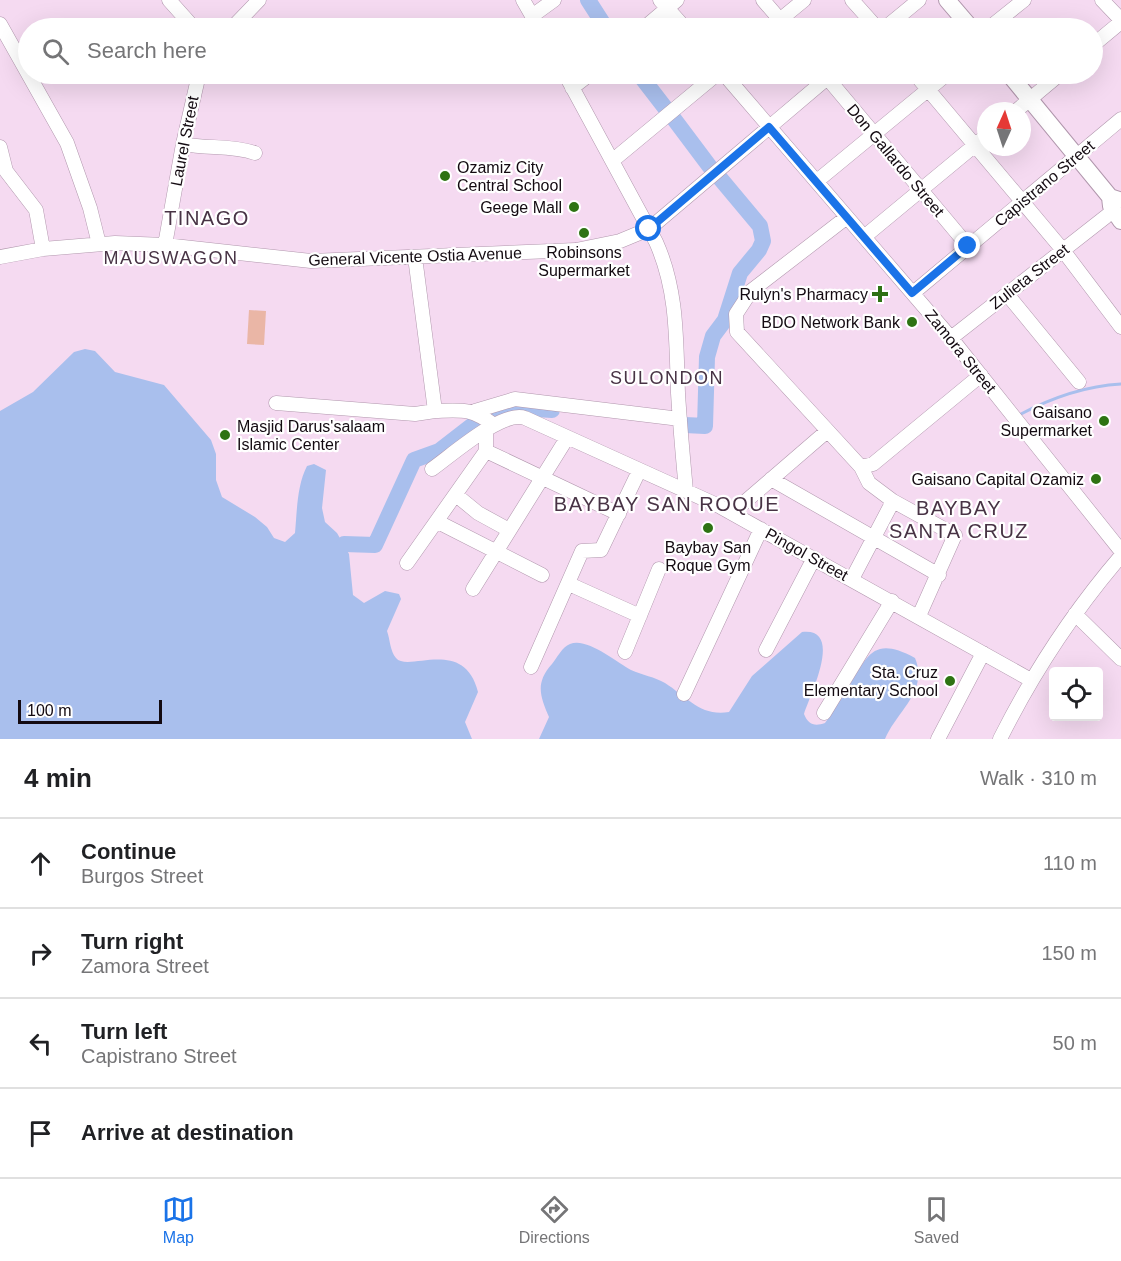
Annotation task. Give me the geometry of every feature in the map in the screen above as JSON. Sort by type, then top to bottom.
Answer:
[{"type":"main road","points":[[947,0],[962,18]]},
{"type":"main road","points":[[1017,84],[1077,155],[1116,207]]},
{"type":"street","points":[[169,0],[185,18]]},
{"type":"street","points":[[242,18],[259,0]]},
{"type":"street","points":[[523,0],[534,18]]},
{"type":"street","points":[[539,18],[554,0]]},
{"type":"street","points":[[763,0],[774,18]]},
{"type":"street","points":[[787,18],[804,0]]},
{"type":"street","points":[[852,0],[868,18]]},
{"type":"street","points":[[897,18],[919,0]]},
{"type":"street","points":[[1002,18],[1024,0]]},
{"type":"street","points":[[1102,0],[1121,21],[1103,37]]},
{"type":"street","points":[[654,18],[668,3],[678,18]]},
{"type":"street","points":[[0,24],[18,56]]},
{"type":"street","points":[[34,84],[67,143],[90,208],[99,244]]},
{"type":"street","name":"Laurel Street","points":[[165,245],[183,144],[197,84]]},
{"type":"street","points":[[570,84],[662,256],[673,297],[677,330],[680,419],[686,491]]},
{"type":"street","points":[[572,88],[577,84]]},
{"type":"street","points":[[612,161],[705,84]]},
{"type":"street","name":"Zamora Street","points":[[732,84],[951,338],[1121,551]]},
{"type":"street","name":"General Vicente Ostia Avenue","points":[[0,257],[43,249],[99,244],[165,245],[311,261],[576,250],[620,241],[649,229],[818,84]]},
{"type":"street","name":"Don Gallardo Street","points":[[835,84],[968,246]]},
{"type":"street","points":[[924,84],[977,136]]},
{"type":"street","points":[[817,181],[934,84]]},
{"type":"street","points":[[1026,102],[1048,84]]},
{"type":"street","name":"Capistrano Street","points":[[912,293],[1121,119]]},
{"type":"street","points":[[864,237],[977,143]]},
{"type":"street","points":[[183,144],[205,148],[230,146],[255,153]]},
{"type":"street","points":[[0,147],[6,171],[36,210],[43,249]]},
{"type":"street","points":[[992,156],[1022,201],[1121,327]]},
{"type":"street","name":"Zulieta Street","points":[[951,338],[1116,207]]},
{"type":"street","points":[[847,217],[752,291],[741,304],[735,320],[737,332],[826,432],[861,467],[869,483],[893,501],[955,536],[918,616]]},
{"type":"street","points":[[415,257],[435,411]]},
{"type":"street","points":[[1007,294],[1079,382]]},
{"type":"street","points":[[861,467],[873,464],[981,375]]},
{"type":"street","points":[[276,403],[415,414],[435,411],[475,411],[514,399],[680,419]]},
{"type":"street","points":[[407,563],[486,451],[490,428],[475,411]]},
{"type":"street","name":"Pingol Street","points":[[432,469],[490,428],[507,418],[520,416],[732,513],[1031,680]]},
{"type":"street","points":[[732,513],[826,432]]},
{"type":"street","points":[[473,589],[567,438]]},
{"type":"street","points":[[486,451],[619,514]]},
{"type":"street","points":[[531,667],[582,551],[601,550],[639,471]]},
{"type":"street","points":[[771,479],[939,574]]},
{"type":"street","points":[[456,495],[478,513],[509,530]]},
{"type":"street","points":[[852,579],[893,501]]},
{"type":"street","points":[[438,522],[542,575]]},
{"type":"street","points":[[684,694],[761,529]]},
{"type":"street","points":[[1000,739],[1031,680],[1075,614],[1121,556]]},
{"type":"street","points":[[766,650],[814,558]]},
{"type":"street","points":[[625,652],[659,569]]},
{"type":"street","points":[[569,584],[640,616]]},
{"type":"street","points":[[824,713],[892,601]]},
{"type":"street","points":[[1075,614],[1121,659]]},
{"type":"street","points":[[938,739],[983,653]]},
{"type":"shaded area","points":[[249,310],[266,311],[264,345],[247,344]]},
{"type":"water","points":[[85,349],[95,351],[115,372],[164,385],[211,440],[216,454],[216,480],[222,497],[255,517],[267,527],[274,538],[285,542],[295,533],[299,490],[307,466],[314,464],[326,470],[322,508],[325,522],[337,533],[349,554],[353,595],[364,603],[385,591],[399,594],[401,599],[387,631],[396,658],[412,662],[449,661],[461,665],[471,675],[478,692],[465,722],[472,739],[0,739],[0,411],[33,392],[74,352]]},
{"type":"water","points":[[802,632],[815,633],[821,640],[823,651],[817,679],[804,714],[807,720],[815,725],[825,723],[861,666],[874,652],[890,649],[915,658],[918,681],[915,691],[885,739],[539,739],[549,717],[541,690],[543,677],[567,645],[577,643],[593,647],[631,670],[665,683],[702,709],[719,713],[729,712],[752,676]]},
{"type":"waterway","points":[[588,0],[600,18]]},
{"type":"waterway","points":[[647,84],[666,109]]},
{"type":"waterway","points":[[674,119],[710,167]]},
{"type":"waterway","points":[[685,425],[705,426],[707,357],[713,336],[725,320],[740,273],[759,250],[763,241],[760,226],[719,177]]},
{"type":"waterway","points":[[1019,415],[1068,394],[1094,387],[1121,384]]},
{"type":"waterway","points":[[490,414],[505,407],[552,410]]},
{"type":"waterway","points":[[344,544],[375,545],[414,460],[439,451],[479,420]]},
{"type":"place","name":"Ozamiz City Central School","points":[[445,176]]},
{"type":"place","name":"Geege Mall","points":[[574,207]]},
{"type":"place","name":"Robinsons Supermarket","points":[[584,233]]},
{"type":"place","name":"Rulyn's Pharmacy","points":[[880,294]]},
{"type":"place","name":"BDO Network Bank","points":[[912,322]]},
{"type":"place","name":"Gaisano Supermarket","points":[[1104,421]]},
{"type":"place","name":"Masjid Darus'salaam Islamic Center","points":[[225,435]]},
{"type":"place","name":"Gaisano Capital Ozamiz","points":[[1096,479]]},
{"type":"place","name":"Baybay San Roque Gym","points":[[708,528]]},
{"type":"place","name":"Sta. Cruz Elementary School","points":[[950,681]]},
{"type":"district","name":"TINAGO","points":[[207,218]]},
{"type":"district","name":"MAUSWAGON","points":[[171,258]]},
{"type":"district","name":"SULONDON","points":[[667,378]]},
{"type":"district","name":"BAYBAY SAN ROQUE","points":[[667,504]]},
{"type":"district","name":"BAYBAY SANTA CRUZ","points":[[959,520]]},
{"type":"route","points":[[649,229],[769,127],[912,293],[968,246]]}]
